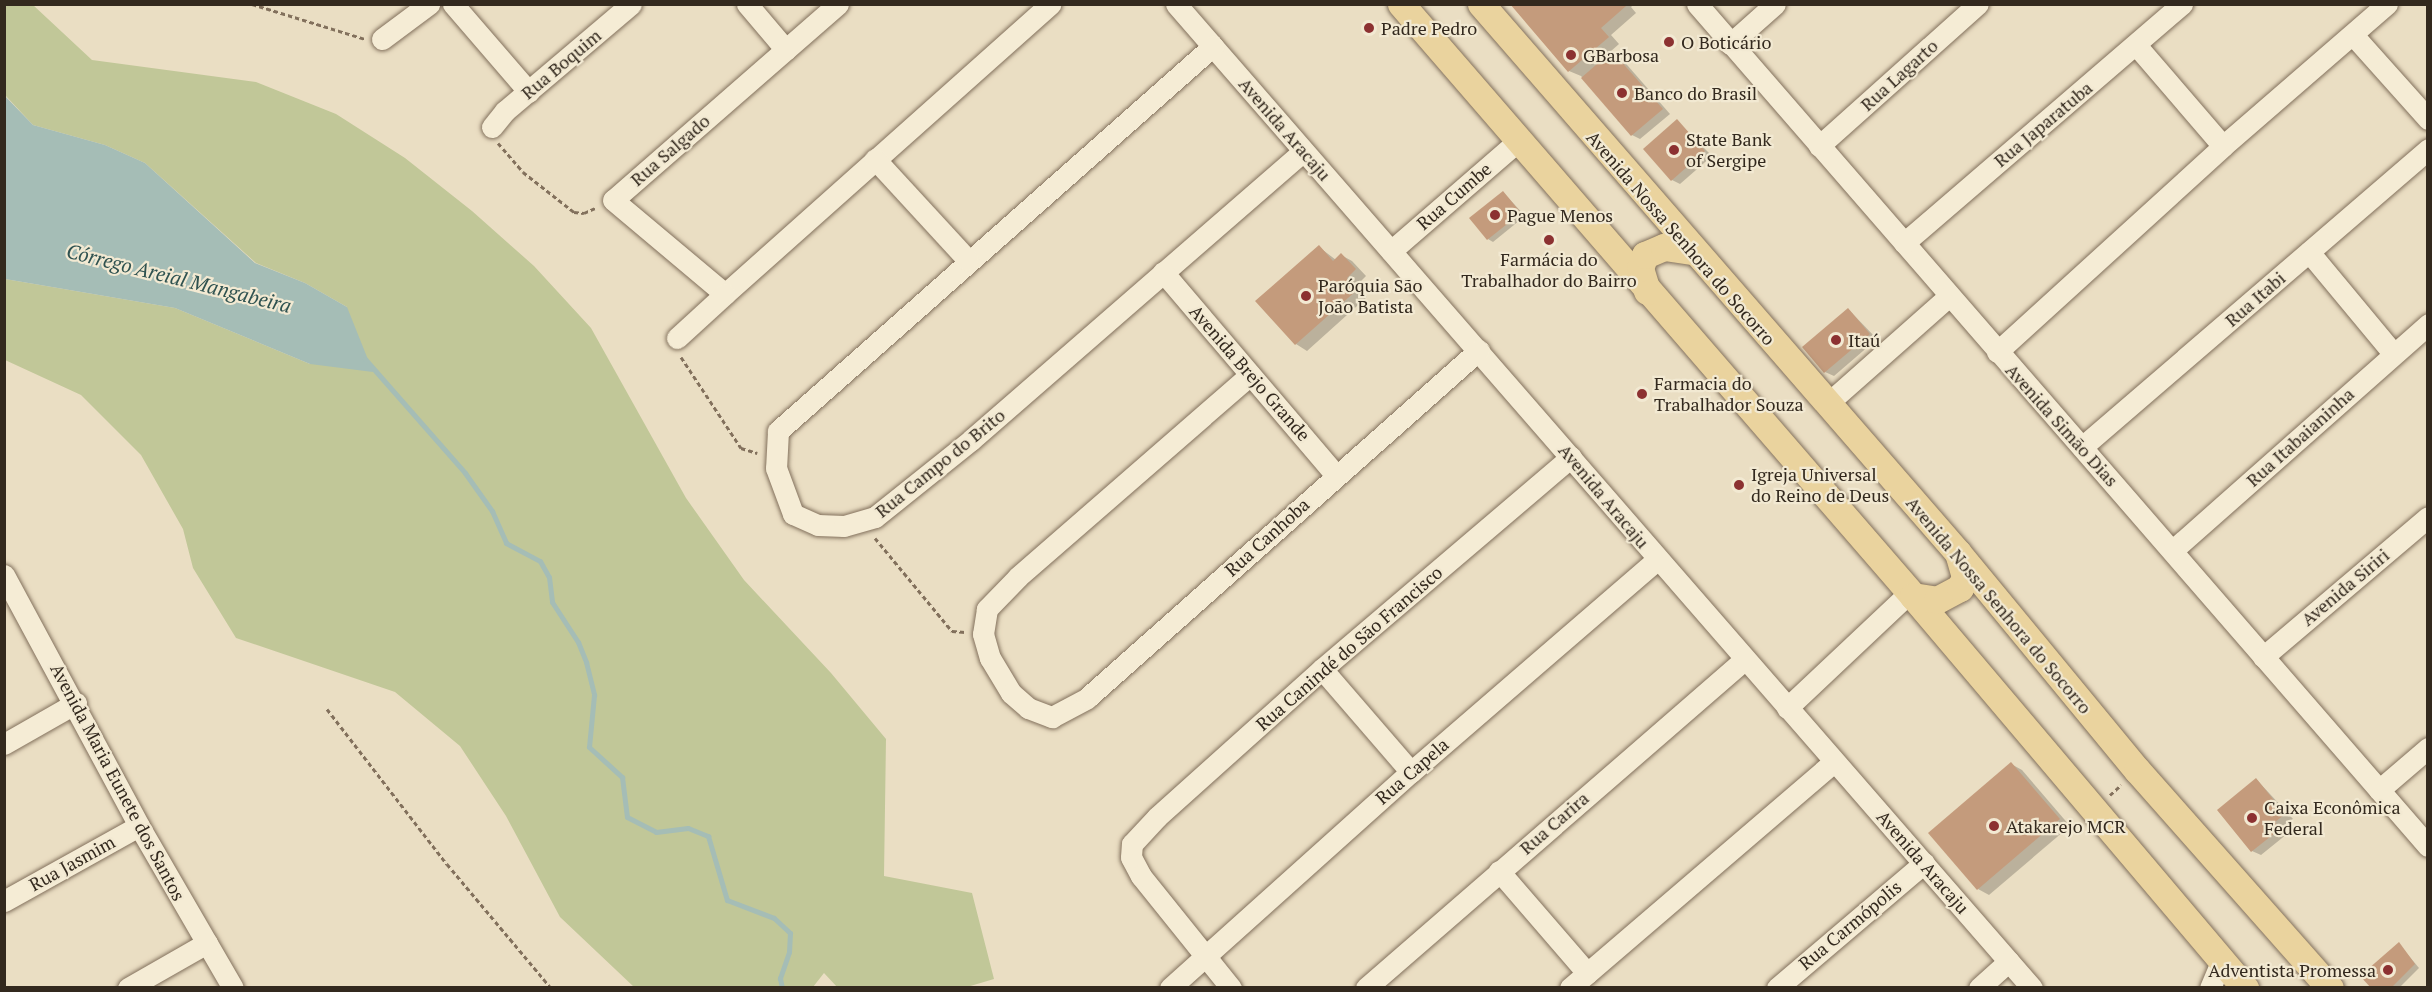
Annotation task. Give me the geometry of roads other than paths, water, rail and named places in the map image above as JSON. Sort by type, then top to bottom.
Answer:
[{"type":"main road","points":[[1401,4],[1648,293],[1912,594],[2092,812],[2245,987]]},
{"type":"main road","name":"Avenida Nossa Senhora do Socorro","points":[[1481,4],[1693,251],[1958,553],[2138,770],[2330,987]]},
{"type":"main road","points":[[1648,293],[1640,268],[1645,255],[1664,247],[1693,251]]},
{"type":"main road","points":[[1912,594],[1937,600],[1960,588],[1965,577],[1958,553]]},
{"type":"street","points":[[382,39],[429,4]]},
{"type":"street","points":[[453,4],[529,92]]},
{"type":"street","name":"Rua Boquim","points":[[492,127],[529,92],[632,4]]},
{"type":"street","points":[[747,4],[786,50]]},
{"type":"street","name":"Rua Salgado","points":[[724,294],[613,200],[838,4]]},
{"type":"street","points":[[677,338],[1050,4]]},
{"type":"street","name":"Avenida Aracaju","points":[[1176,4],[1479,350],[1744,660],[2032,987]]},
{"type":"street","name":"Avenida Simão Dias","points":[[1697,4],[1948,296],[2173,550],[2427,846]]},
{"type":"street","points":[[1730,44],[1775,4]]},
{"type":"street","name":"Rua Lagarto","points":[[1820,146],[1978,4]]},
{"type":"street","name":"Rua Japaratuba","points":[[1904,243],[2182,4]]},
{"type":"street","points":[[1997,352],[2223,146],[2387,4]]},
{"type":"street","points":[[2353,35],[2427,119]]},
{"type":"street","points":[[2136,45],[2223,146]]},
{"type":"street","name":"Rua Campo do Brito","points":[[1213,46],[968,260],[793,415],[778,431],[775,458],[780,486],[797,518],[818,525],[862,522],[971,440],[1303,151]]},
{"type":"street","name":"Rua Cumbe","points":[[1391,251],[1518,141]]},
{"type":"street","name":"Rua Itabi","points":[[2082,447],[2427,149]]},
{"type":"street","points":[[875,159],[968,260]]},
{"type":"street","points":[[2309,252],[2393,353]]},
{"type":"street","name":"Avenida Brejo Grande","points":[[1163,272],[1336,475]]},
{"type":"street","points":[[1827,404],[1948,296]]},
{"type":"street","name":"Rua Itabaianinha","points":[[2173,550],[2427,324]]},
{"type":"street","name":"Rua Canhoba","points":[[1250,375],[1027,569],[987,609],[983,634],[990,658],[1011,693],[1028,708],[1052,717],[1074,708],[1108,681],[1336,475],[1479,350]]},
{"type":"street","name":"Rua Canindé do São Francisco","points":[[1205,955],[1141,876],[1131,857],[1132,844],[1157,817],[1322,669],[1571,457]]},
{"type":"street","name":"Avenida Siriri","points":[[2264,657],[2427,517]]},
{"type":"street","name":"Rua Capela","points":[[1170,987],[1411,772],[1658,559]]},
{"type":"street","name":"Avenida Maria Eunete dos Santos","points":[[6,580],[76,703],[139,826],[233,987]]},
{"type":"street","points":[[1787,708],[1912,594]]},
{"type":"street","name":"Rua Carira","points":[[1366,987],[1744,660]]},
{"type":"street","points":[[1322,669],[1411,772]]},
{"type":"street","points":[[4,744],[76,703]]},
{"type":"street","points":[[2379,790],[2427,748]]},
{"type":"street","points":[[1570,987],[1834,762]]},
{"type":"street","name":"Rua Jasmim","points":[[4,901],[139,826]]},
{"type":"street","name":"Rua Carmópolis","points":[[1777,987],[1924,863]]},
{"type":"street","points":[[1499,871],[1587,973]]},
{"type":"street","points":[[128,987],[207,943]]},
{"type":"street","points":[[1205,955],[1231,987]]},
{"type":"street","points":[[2210,987],[2222,960]]},
{"type":"street","points":[[1978,987],[2009,961]]},
{"type":"water","points":[[4,95],[33,125],[105,145],[145,163],[255,263],[305,283],[347,307],[373,372],[310,364],[175,308],[5,279]]},
{"type":"waterway","name":"Córrego Areial Mangabeira","points":[[365,359],[465,473],[492,511],[506,543],[540,561],[549,577],[552,602],[578,642],[586,662],[594,695],[589,747],[622,777],[627,817],[656,832],[688,828],[708,836],[727,900],[774,918],[790,933],[789,952],[780,978],[782,988]]},
{"type":"place","name":"Padre Pedro","points":[[1369,28]]},
{"type":"place","name":"O Boticário","points":[[1669,42]]},
{"type":"place","name":"GBarbosa","points":[[1571,55]]},
{"type":"place","name":"Banco do Brasil","points":[[1622,93]]},
{"type":"place","name":"State Bank of Sergipe","points":[[1674,150]]},
{"type":"place","name":"Pague Menos","points":[[1495,215]]},
{"type":"place","name":"Farmácia do Trabalhador do Bairro","points":[[1549,240]]},
{"type":"place","name":"Paróquia São João Batista","points":[[1306,296]]},
{"type":"place","name":"Itaú","points":[[1836,340]]},
{"type":"place","name":"Farmacia do Trabalhador Souza","points":[[1642,394]]},
{"type":"place","name":"Igreja Universal do Reino de Deus","points":[[1739,485]]},
{"type":"place","name":"Caixa Econômica Federal","points":[[2252,818]]},
{"type":"place","name":"Atakarejo MCR","points":[[1994,826]]},
{"type":"place","name":"Adventista Promessa","points":[[2388,970]]}]
